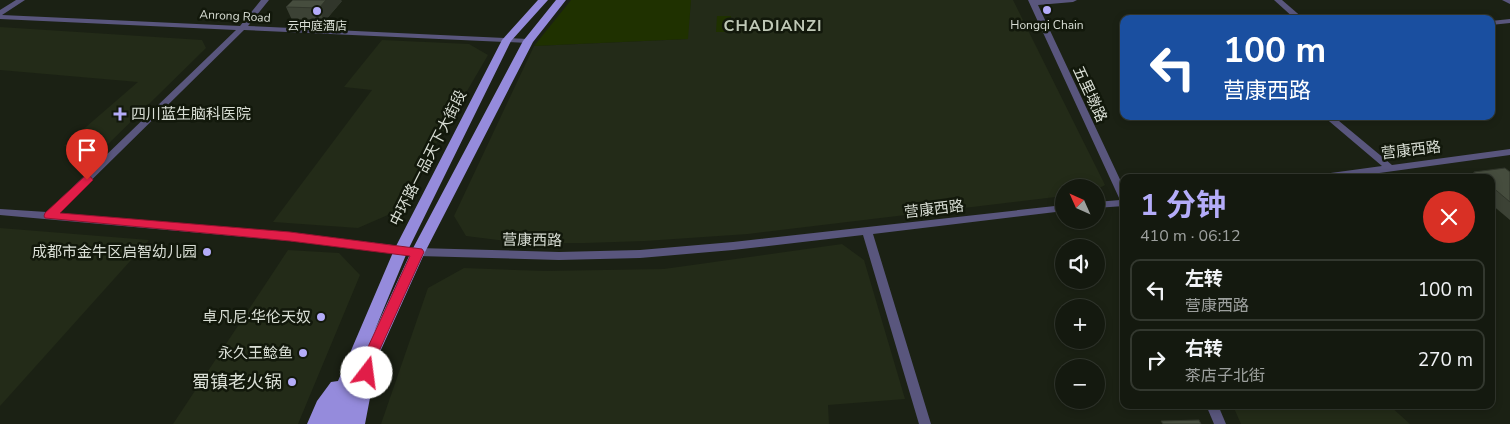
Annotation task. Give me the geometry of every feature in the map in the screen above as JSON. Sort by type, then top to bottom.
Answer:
[{"type":"main road","name":"中环路一品天下大街段","points":[[328,424],[349,369],[401,250],[507,40],[543,0]]},
{"type":"main road","points":[[342,424],[368,360],[418,252],[528,41],[560,0]]},
{"type":"main road","points":[[357,424],[364,400],[368,360]]},
{"type":"main road","name":"中环路一品天下大街段","points":[[315,424],[323,406],[349,369]]},
{"type":"street","points":[[0,15],[21,0]]},
{"type":"street","points":[[49,216],[242,28],[265,0]]},
{"type":"street","points":[[1033,2],[1073,0]]},
{"type":"street","points":[[1278,0],[1295,15]]},
{"type":"street","points":[[1506,0],[1510,2]]},
{"type":"street","name":"五里墩路","points":[[1033,2],[1120,192]]},
{"type":"street","name":"Anrong Road","points":[[0,15],[528,41]]},
{"type":"street","points":[[1495,23],[1510,21]]},
{"type":"street","points":[[1332,120],[1390,168]]},
{"type":"street","name":"营康西路","points":[[1346,174],[1510,152]]},
{"type":"street","points":[[1105,204],[1120,202]]},
{"type":"street","name":"营康西路","points":[[0,212],[290,237],[418,252],[560,256],[640,254],[867,232],[1055,209]]},
{"type":"street","points":[[867,232],[926,424]]},
{"type":"street","points":[[1214,409],[1220,424]]},
{"type":"shaded area","points":[[691,0],[1013,0],[1102,179],[1055,179],[1055,197],[748,234],[585,243],[522,243],[466,236],[454,216],[534,46],[687,39]]},
{"type":"shaded area","name":"四川蓝生脑科医院","points":[[0,27],[202,40],[206,48],[103,149],[64,146],[138,82],[0,70]]},
{"type":"shaded area","points":[[382,40],[469,44],[488,55],[397,211],[358,228],[273,222],[372,90],[344,87]]},
{"type":"shaded area","points":[[0,228],[149,240],[0,406]]},
{"type":"shaded area","points":[[842,244],[864,260],[905,399],[828,405],[829,424],[381,424],[428,288],[464,268],[545,271],[664,269]]},
{"type":"shaded area","points":[[288,250],[339,253],[360,275],[298,424],[173,424]]},
{"type":"shaded area","points":[[1234,409],[1393,409],[1410,424],[1241,424]]},
{"type":"green space","points":[[571,0],[691,0],[688,39],[534,46]]},
{"type":"green space","points":[[717,16],[731,16],[730,32],[716,32]]},
{"type":"building","points":[[293,0],[326,0],[319,8],[286,7]]},
{"type":"building","points":[[1505,168],[1510,172],[1510,202],[1495,189],[1495,174],[1476,174],[1474,172]]},
{"type":"building","points":[[1199,420],[1201,424],[1163,424],[1161,421]]},
{"type":"place","name":"Hongqi Chain","points":[[1047,10]]},
{"type":"place","name":"云中庭酒店","points":[[317,11]]},
{"type":"place","name":"四川蓝生脑科医院","points":[[120,114]]},
{"type":"place","name":"成都市金牛区启智幼儿园","points":[[207,252]]},
{"type":"place","name":"卓凡尼·华伦天奴","points":[[321,317]]},
{"type":"place","name":"永久王鲶鱼","points":[[303,353]]},
{"type":"place","name":"蜀镇老火锅","points":[[292,382]]},
{"type":"district","name":"CHADIANZI","points":[[773,26]]},
{"type":"route","points":[[87,180],[49,216],[290,237],[418,252],[368,360],[367,373]]}]
